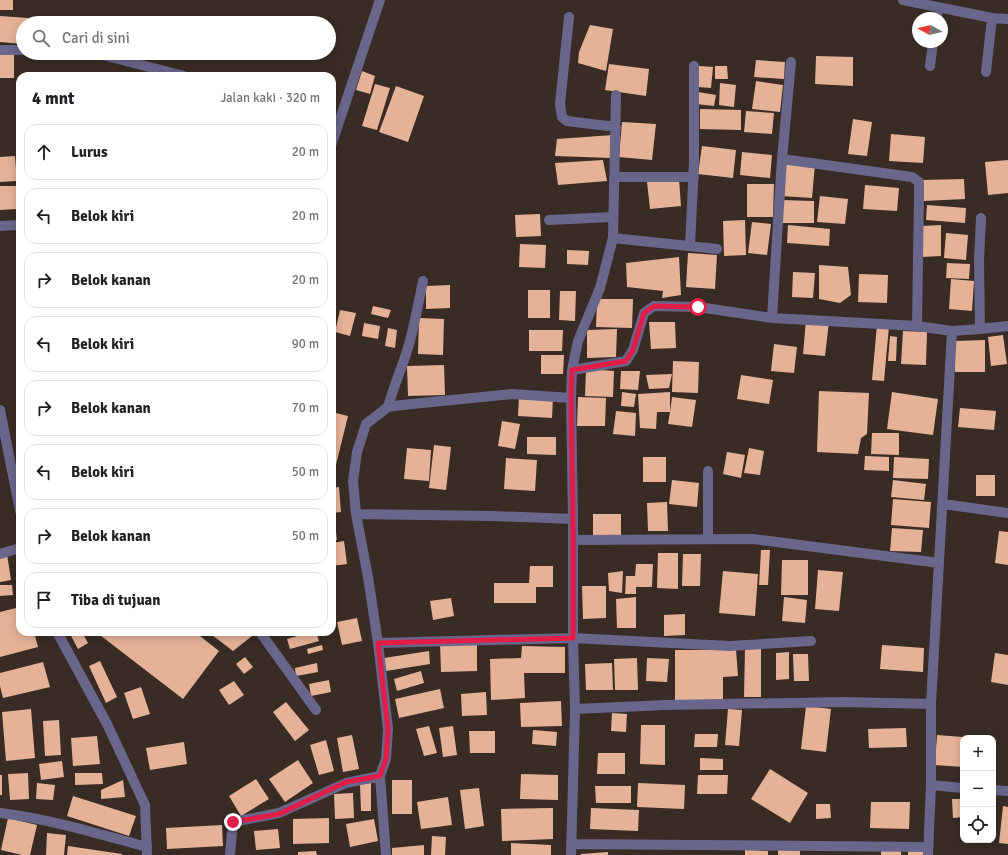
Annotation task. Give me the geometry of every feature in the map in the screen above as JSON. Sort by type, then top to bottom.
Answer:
[{"type":"street","points":[[336,131],[380,0]]},
{"type":"street","points":[[903,0],[935,12]]},
{"type":"street","points":[[948,14],[1008,19]]},
{"type":"street","points":[[569,17],[560,104],[562,117],[567,121],[616,127]]},
{"type":"street","points":[[986,72],[992,18]]},
{"type":"street","points":[[930,66],[932,48]]},
{"type":"street","points":[[0,50],[16,50]]},
{"type":"street","points":[[122,60],[169,72]]},
{"type":"street","points":[[772,318],[782,159],[791,62]]},
{"type":"street","points":[[690,246],[694,177],[694,66]]},
{"type":"street","points":[[571,855],[575,709],[573,638],[572,370],[578,342],[600,288],[613,238],[616,95]]},
{"type":"street","points":[[782,159],[912,177],[919,182],[917,326]]},
{"type":"street","points":[[614,177],[694,177]]},
{"type":"street","points":[[550,220],[613,217]]},
{"type":"street","points":[[980,329],[979,262],[981,218]]},
{"type":"street","points":[[0,226],[16,225]]},
{"type":"street","points":[[613,238],[717,249]]},
{"type":"street","points":[[388,407],[407,352],[416,319],[423,281]]},
{"type":"street","points":[[572,370],[626,361],[633,350],[644,313],[654,306],[698,307],[772,318],[917,326],[952,330],[1008,326]]},
{"type":"street","points":[[572,844],[928,851],[931,785],[931,704],[952,330]]},
{"type":"street","points":[[386,855],[380,776],[386,759],[388,729],[378,643],[368,577],[356,514],[353,482],[357,452],[366,424],[388,407],[402,405],[512,394],[571,398]]},
{"type":"street","points":[[0,410],[16,492]]},
{"type":"street","points":[[708,471],[708,540]]},
{"type":"street","points":[[943,504],[1008,513]]},
{"type":"street","points":[[356,514],[573,519]]},
{"type":"street","points":[[573,540],[753,539],[939,563]]},
{"type":"street","points":[[0,554],[16,549]]},
{"type":"street","points":[[0,814],[23,816],[76,828],[147,851],[145,805],[107,724],[59,636]]},
{"type":"street","points":[[263,636],[316,710]]},
{"type":"street","points":[[378,643],[573,638],[730,646],[811,641]]},
{"type":"street","points":[[575,709],[665,705],[845,702],[931,704]]},
{"type":"street","points":[[230,855],[233,822],[279,814],[346,782],[380,776]]},
{"type":"street","points":[[931,785],[960,788]]},
{"type":"street","points":[[996,790],[1008,791]]},
{"type":"building","points":[[0,0],[13,0],[13,10],[0,10]]},
{"type":"building","points":[[0,16],[16,17],[16,43],[0,42]]},
{"type":"building","points":[[590,25],[613,29],[606,71],[578,63],[579,52]]},
{"type":"building","points":[[0,53],[14,53],[14,78],[0,78]]},
{"type":"building","points":[[816,56],[853,57],[853,86],[815,84]]},
{"type":"building","points":[[756,60],[785,62],[784,79],[754,77]]},
{"type":"building","points":[[609,64],[649,69],[646,96],[605,90]]},
{"type":"building","points":[[699,66],[713,67],[711,88],[698,87]]},
{"type":"building","points":[[715,66],[727,66],[728,79],[715,79]]},
{"type":"building","points":[[362,71],[375,76],[370,94],[356,90]]},
{"type":"building","points":[[756,81],[783,85],[780,112],[752,109]]},
{"type":"building","points":[[720,83],[736,85],[734,107],[719,105]]},
{"type":"building","points":[[375,84],[390,88],[377,130],[362,126]]},
{"type":"building","points":[[396,86],[424,96],[408,142],[379,132]]},
{"type":"building","points":[[698,92],[716,95],[714,106],[696,104]]},
{"type":"building","points":[[700,109],[741,110],[741,130],[700,129]]},
{"type":"building","points":[[746,111],[774,113],[772,134],[744,132]]},
{"type":"building","points":[[853,119],[872,122],[867,156],[848,154]]},
{"type":"building","points":[[622,122],[656,124],[652,160],[619,157]]},
{"type":"building","points":[[891,134],[925,137],[923,163],[889,161]]},
{"type":"building","points":[[613,135],[611,158],[555,156],[557,139]]},
{"type":"building","points":[[702,146],[736,150],[733,178],[698,174]]},
{"type":"building","points":[[742,152],[772,155],[770,178],[740,175]]},
{"type":"building","points":[[15,156],[16,181],[0,182],[0,157]]},
{"type":"building","points":[[603,160],[607,181],[558,185],[555,163]]},
{"type":"building","points":[[1008,160],[1008,193],[988,195],[985,162]]},
{"type":"building","points":[[784,161],[815,164],[812,198],[781,196]]},
{"type":"building","points":[[679,179],[681,206],[650,209],[647,182]]},
{"type":"building","points":[[964,179],[965,199],[923,201],[922,180]]},
{"type":"building","points":[[747,184],[774,184],[773,217],[747,217]]},
{"type":"building","points":[[865,185],[899,188],[897,211],[863,209]]},
{"type":"building","points":[[0,186],[16,186],[16,209],[0,210]]},
{"type":"building","points":[[820,196],[848,199],[845,224],[817,222]]},
{"type":"building","points":[[781,200],[814,201],[814,223],[780,223]]},
{"type":"building","points":[[927,205],[966,208],[965,223],[926,220]]},
{"type":"building","points":[[540,214],[541,236],[516,237],[515,215]]},
{"type":"building","points":[[745,220],[746,255],[724,256],[723,221]]},
{"type":"building","points":[[752,222],[771,224],[767,255],[748,253]]},
{"type":"building","points":[[788,225],[830,229],[829,246],[787,243]]},
{"type":"building","points":[[941,225],[941,256],[922,257],[922,226]]},
{"type":"building","points":[[946,233],[968,235],[966,260],[944,258]]},
{"type":"building","points":[[520,244],[546,245],[545,268],[519,267]]},
{"type":"building","points":[[567,250],[589,251],[588,265],[567,264]]},
{"type":"building","points":[[688,253],[717,255],[715,289],[686,287]]},
{"type":"building","points":[[679,257],[681,295],[662,298],[663,291],[627,287],[626,263]]},
{"type":"building","points":[[947,263],[970,264],[969,279],[946,278]]},
{"type":"building","points":[[819,265],[848,267],[851,295],[840,303],[819,299]]},
{"type":"building","points":[[793,272],[815,273],[813,298],[792,297]]},
{"type":"building","points":[[859,274],[888,275],[887,303],[858,302]]},
{"type":"building","points":[[951,279],[974,281],[972,311],[949,309]]},
{"type":"building","points":[[450,285],[450,308],[426,309],[426,286]]},
{"type":"building","points":[[528,290],[550,290],[550,318],[528,318]]},
{"type":"building","points":[[560,291],[576,291],[575,321],[559,320]]},
{"type":"building","points":[[597,299],[633,299],[632,328],[596,327]]},
{"type":"building","points":[[373,306],[391,310],[388,318],[371,314]]},
{"type":"building","points":[[340,310],[356,313],[350,336],[336,332]]},
{"type":"building","points":[[419,318],[444,319],[443,355],[418,354]]},
{"type":"building","points":[[806,320],[829,322],[825,356],[803,354]]},
{"type":"building","points":[[649,322],[675,322],[676,348],[651,349]]},
{"type":"building","points":[[364,323],[380,326],[378,339],[362,336]]},
{"type":"building","points":[[877,325],[889,326],[884,381],[872,380]]},
{"type":"building","points":[[388,328],[397,330],[395,348],[385,346]]},
{"type":"building","points":[[617,329],[616,357],[587,358],[587,330]]},
{"type":"building","points":[[529,330],[563,330],[562,351],[529,351]]},
{"type":"building","points":[[903,331],[927,332],[926,365],[901,364]]},
{"type":"building","points":[[1003,335],[1007,364],[991,366],[988,337]]},
{"type":"building","points":[[890,336],[897,337],[896,361],[888,361]]},
{"type":"building","points":[[985,340],[985,372],[955,372],[954,341]]},
{"type":"building","points":[[774,344],[797,347],[794,373],[771,371]]},
{"type":"building","points":[[541,355],[564,355],[563,374],[541,374]]},
{"type":"building","points":[[673,361],[699,362],[698,393],[672,392]]},
{"type":"building","points":[[444,365],[445,395],[408,396],[407,366]]},
{"type":"building","points":[[586,369],[614,371],[613,397],[585,396]]},
{"type":"building","points":[[621,371],[640,371],[638,390],[620,389]]},
{"type":"building","points":[[672,374],[669,388],[649,389],[646,375]]},
{"type":"building","points":[[741,375],[773,380],[769,404],[737,399]]},
{"type":"building","points":[[819,391],[869,393],[867,434],[861,438],[858,454],[817,452]]},
{"type":"building","points":[[622,392],[636,394],[634,407],[621,406]]},
{"type":"building","points":[[670,392],[670,412],[657,412],[656,429],[640,428],[638,394]]},
{"type":"building","points":[[892,392],[938,399],[933,435],[887,429]]},
{"type":"building","points":[[519,397],[553,398],[552,418],[518,416]]},
{"type":"building","points":[[578,397],[606,398],[605,426],[577,426]]},
{"type":"building","points":[[672,397],[696,400],[692,427],[668,424]]},
{"type":"building","points":[[960,408],[996,411],[994,430],[958,427]]},
{"type":"building","points":[[616,411],[636,413],[635,436],[613,434]]},
{"type":"building","points":[[336,413],[348,416],[336,465]]},
{"type":"building","points":[[502,421],[520,424],[515,449],[498,446]]},
{"type":"building","points":[[872,433],[899,433],[899,455],[871,454]]},
{"type":"building","points":[[527,437],[556,437],[556,455],[527,454]]},
{"type":"building","points":[[434,445],[451,447],[446,490],[429,488]]},
{"type":"building","points":[[407,448],[431,450],[429,481],[404,479]]},
{"type":"building","points":[[749,448],[764,451],[760,475],[744,473]]},
{"type":"building","points":[[727,452],[745,455],[741,478],[723,474]]},
{"type":"building","points":[[865,456],[889,457],[889,471],[864,470]]},
{"type":"building","points":[[643,457],[666,457],[666,482],[643,482]]},
{"type":"building","points":[[894,457],[929,459],[928,479],[893,478]]},
{"type":"building","points":[[506,458],[537,460],[535,491],[504,489]]},
{"type":"building","points":[[976,475],[995,475],[995,496],[976,496]]},
{"type":"building","points":[[672,480],[699,483],[697,507],[669,504]]},
{"type":"building","points":[[893,480],[926,484],[924,500],[891,497]]},
{"type":"building","points":[[336,487],[339,487],[341,512],[336,513]]},
{"type":"building","points":[[893,499],[931,502],[929,528],[891,525]]},
{"type":"building","points":[[667,502],[668,531],[648,531],[647,503]]},
{"type":"building","points":[[593,514],[621,514],[621,536],[593,536]]},
{"type":"building","points":[[892,528],[923,530],[921,552],[890,551]]},
{"type":"building","points":[[999,531],[1008,532],[1008,565],[995,563]]},
{"type":"building","points":[[344,541],[347,564],[336,565],[336,542]]},
{"type":"building","points":[[761,550],[770,550],[768,585],[759,585]]},
{"type":"building","points":[[658,553],[678,553],[678,589],[657,588]]},
{"type":"building","points":[[7,554],[11,580],[0,582],[0,556]]},
{"type":"building","points":[[683,554],[701,554],[700,586],[682,586]]},
{"type":"building","points":[[782,560],[808,560],[808,595],[781,595]]},
{"type":"building","points":[[636,564],[653,564],[652,587],[636,587],[636,594],[625,594],[626,576],[635,576]]},
{"type":"building","points":[[530,566],[553,566],[553,587],[536,587],[536,603],[494,603],[494,583],[529,583]]},
{"type":"building","points":[[818,570],[843,572],[839,611],[815,609]]},
{"type":"building","points":[[623,571],[622,593],[609,591],[608,573]]},
{"type":"building","points":[[723,571],[758,574],[755,616],[719,613]]},
{"type":"building","points":[[0,585],[12,585],[13,595],[0,596]]},
{"type":"building","points":[[582,586],[606,586],[606,618],[583,619]]},
{"type":"building","points":[[636,597],[636,628],[617,628],[616,599]]},
{"type":"building","points":[[784,597],[807,600],[805,623],[782,621]]},
{"type":"building","points":[[451,598],[454,616],[433,620],[430,601]]},
{"type":"building","points":[[16,608],[16,636],[35,636],[38,647],[0,657],[0,612]]},
{"type":"building","points":[[685,614],[685,635],[664,636],[664,615]]},
{"type":"building","points":[[357,618],[362,641],[342,645],[337,622]]},
{"type":"building","points":[[71,636],[84,636],[88,643],[78,649]]},
{"type":"building","points":[[101,636],[200,636],[219,651],[183,699]]},
{"type":"building","points":[[213,636],[252,636],[233,651]]},
{"type":"building","points":[[297,636],[317,636],[319,641],[290,649],[287,639]]},
{"type":"building","points":[[440,642],[477,642],[477,671],[441,672]]},
{"type":"building","points":[[322,645],[323,650],[308,654],[307,649]]},
{"type":"building","points":[[882,645],[924,648],[923,672],[880,669]]},
{"type":"building","points":[[522,646],[565,647],[565,673],[524,673],[525,698],[491,700],[490,659],[521,658]]},
{"type":"building","points":[[745,649],[761,649],[761,697],[744,697]]},
{"type":"building","points":[[675,650],[736,650],[738,676],[723,677],[723,700],[675,701]]},
{"type":"building","points":[[429,651],[430,664],[386,671],[384,658]]},
{"type":"building","points":[[789,652],[789,679],[776,680],[776,653]]},
{"type":"building","points":[[995,653],[1008,655],[1008,685],[991,682]]},
{"type":"building","points":[[793,654],[808,654],[809,681],[794,681]]},
{"type":"building","points":[[245,657],[253,667],[244,674],[236,664]]},
{"type":"building","points":[[637,658],[638,690],[615,690],[614,659]]},
{"type":"building","points":[[647,658],[669,659],[667,682],[646,681]]},
{"type":"building","points":[[100,661],[117,697],[106,703],[89,666]]},
{"type":"building","points":[[43,662],[50,687],[3,698],[0,686],[0,673]]},
{"type":"building","points":[[317,663],[318,672],[296,676],[295,668]]},
{"type":"building","points":[[612,663],[613,690],[586,690],[585,664]]},
{"type":"building","points":[[421,671],[424,683],[397,691],[394,679]]},
{"type":"building","points":[[329,680],[331,692],[311,696],[309,684]]},
{"type":"building","points":[[234,681],[244,695],[229,705],[219,690]]},
{"type":"building","points":[[141,687],[150,714],[133,719],[124,693]]},
{"type":"building","points":[[440,689],[444,708],[399,718],[395,699]]},
{"type":"building","points":[[486,692],[487,715],[462,716],[461,694]]},
{"type":"building","points":[[561,701],[562,726],[521,727],[520,703]]},
{"type":"building","points":[[286,702],[309,730],[295,741],[273,712]]},
{"type":"building","points":[[806,706],[831,709],[826,752],[801,749]]},
{"type":"building","points":[[31,709],[35,758],[6,761],[2,712]]},
{"type":"building","points":[[728,709],[742,710],[739,746],[725,745]]},
{"type":"building","points":[[612,713],[627,714],[626,732],[611,731]]},
{"type":"building","points":[[59,720],[61,755],[45,756],[43,721]]},
{"type":"building","points":[[641,725],[665,725],[665,765],[640,764]]},
{"type":"building","points":[[429,726],[437,753],[424,756],[416,729]]},
{"type":"building","points":[[453,726],[457,755],[443,757],[439,728]]},
{"type":"building","points":[[906,728],[907,747],[869,748],[868,729]]},
{"type":"building","points":[[533,730],[557,732],[556,746],[532,744]]},
{"type":"building","points":[[469,731],[495,731],[495,753],[470,753]]},
{"type":"building","points":[[695,734],[718,734],[717,747],[694,747]]},
{"type":"building","points":[[352,735],[359,769],[343,772],[337,738]]},
{"type":"building","points":[[937,735],[960,737],[960,767],[935,765]]},
{"type":"building","points":[[97,736],[100,764],[73,766],[71,738]]},
{"type":"building","points":[[326,740],[334,771],[319,775],[310,745]]},
{"type":"building","points":[[184,742],[187,764],[150,770],[146,748]]},
{"type":"building","points":[[598,753],[625,753],[625,774],[597,774]]},
{"type":"building","points":[[700,758],[723,759],[723,770],[700,770]]},
{"type":"building","points":[[298,760],[313,783],[285,802],[269,779]]},
{"type":"building","points":[[62,761],[64,777],[41,780],[39,764]]},
{"type":"building","points":[[770,769],[808,793],[790,823],[751,799]]},
{"type":"building","points":[[28,773],[29,799],[10,800],[8,774]]},
{"type":"building","points":[[75,773],[102,773],[103,784],[75,785]]},
{"type":"building","points":[[521,774],[558,775],[558,800],[520,799]]},
{"type":"building","points":[[0,775],[2,775],[2,795],[0,795]]},
{"type":"building","points":[[698,775],[728,775],[727,794],[697,794]]},
{"type":"building","points":[[256,779],[269,799],[241,816],[229,796]]},
{"type":"building","points":[[123,780],[125,797],[101,799],[101,790]]},
{"type":"building","points":[[392,780],[412,780],[412,814],[392,814]]},
{"type":"building","points":[[37,783],[55,785],[53,800],[36,799]]},
{"type":"building","points":[[371,783],[371,811],[361,811],[360,784]]},
{"type":"building","points":[[638,783],[685,785],[684,809],[637,807]]},
{"type":"building","points":[[595,786],[631,786],[631,803],[596,803]]},
{"type":"building","points":[[479,788],[484,826],[465,829],[460,790]]},
{"type":"building","points":[[353,793],[354,818],[335,819],[334,794]]},
{"type":"building","points":[[73,796],[136,816],[129,836],[67,816]]},
{"type":"building","points":[[448,797],[452,825],[421,829],[417,802]]},
{"type":"building","points":[[952,799],[960,799],[960,817],[953,818]]},
{"type":"building","points":[[871,802],[910,802],[909,829],[870,828]]},
{"type":"building","points":[[816,804],[830,804],[831,818],[816,819]]},
{"type":"building","points":[[1003,806],[1008,807],[1008,844],[999,843]]},
{"type":"building","points":[[553,808],[553,839],[502,841],[501,809]]},
{"type":"building","points":[[591,808],[639,810],[638,831],[590,829]]},
{"type":"building","points":[[8,818],[37,825],[30,855],[22,855],[1,850]]},
{"type":"building","points":[[329,818],[329,843],[293,844],[293,819]]},
{"type":"building","points":[[374,819],[378,841],[350,847],[346,824]]},
{"type":"building","points":[[222,825],[223,846],[167,849],[166,828]]},
{"type":"building","points":[[278,829],[280,848],[256,850],[254,831]]},
{"type":"building","points":[[47,833],[66,835],[64,855],[46,855]]},
{"type":"building","points":[[432,836],[446,837],[445,855],[431,855]]},
{"type":"building","points":[[511,843],[551,845],[551,855],[511,855]]},
{"type":"building","points":[[424,845],[424,855],[392,855],[392,848]]},
{"type":"building","points":[[68,846],[122,854],[122,855],[67,855]]},
{"type":"building","points":[[881,849],[901,850],[901,855],[881,855]]},
{"type":"building","points":[[745,850],[768,851],[768,855],[745,855]]},
{"type":"building","points":[[778,850],[800,851],[800,855],[778,855]]},
{"type":"building","points":[[908,850],[923,850],[923,855],[908,855]]},
{"type":"building","points":[[316,851],[317,855],[298,855],[298,852]]},
{"type":"building","points":[[608,852],[608,855],[581,855],[581,854]]},
{"type":"route","points":[[233,822],[279,814],[346,782],[380,776],[386,759],[388,729],[378,643],[573,638],[572,370],[626,361],[633,350],[644,313],[654,306],[698,307]]}]
